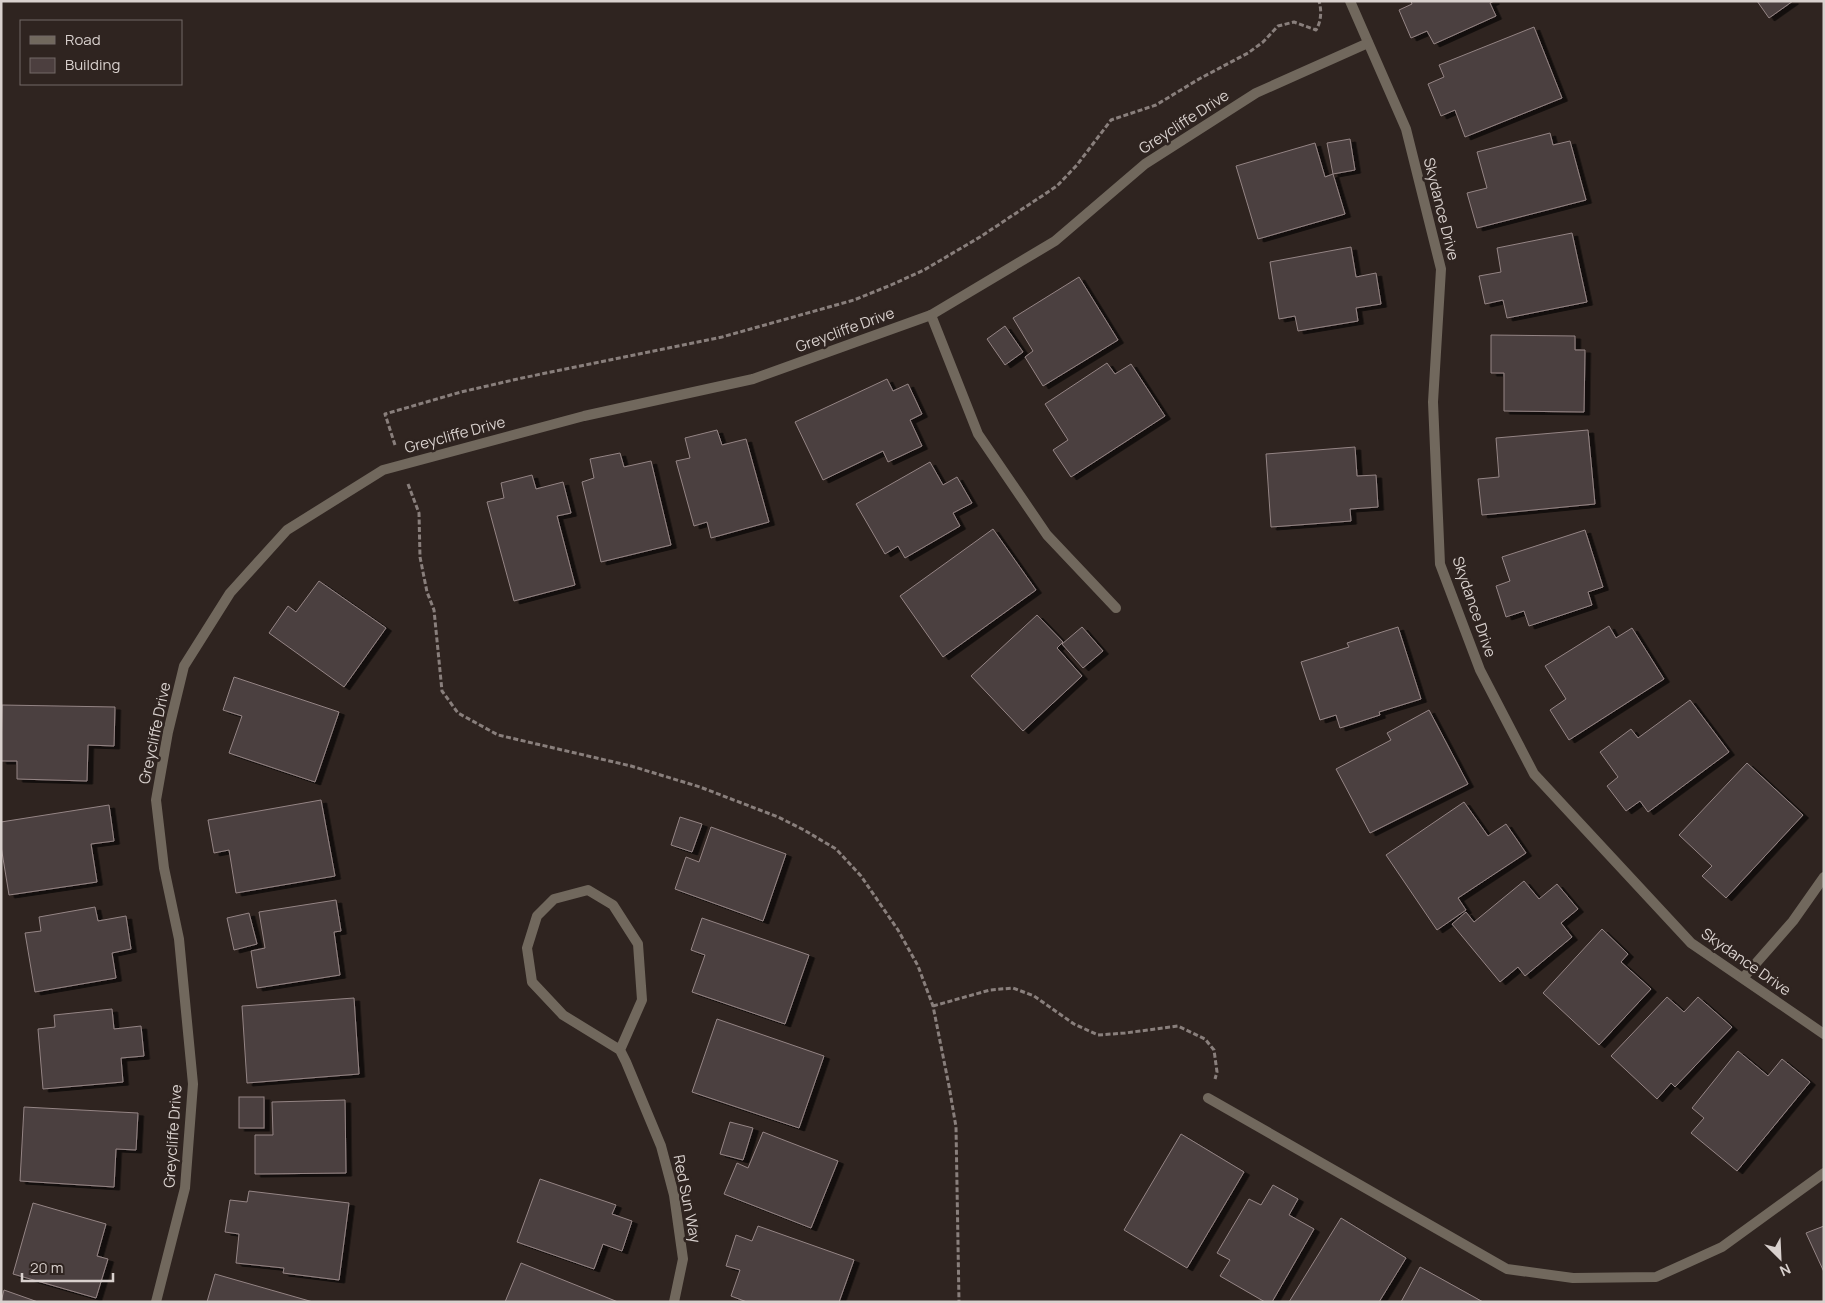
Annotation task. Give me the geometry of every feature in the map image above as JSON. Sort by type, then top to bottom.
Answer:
[{"type":"street","name":"Skydance Drive","points":[[1350,1],[1406,129],[1441,269],[1433,402],[1440,564],[1480,670],[1534,774],[1691,943],[1824,1034]]},
{"type":"street","name":"Greycliffe Drive","points":[[156,1302],[185,1188],[193,1084],[179,939],[164,868],[156,800],[168,732],[184,666],[230,593],[287,530],[383,470],[584,416],[753,379],[931,315],[1055,241],[1146,164],[1256,93],[1368,43]]},
{"type":"street","points":[[931,315],[978,434],[1047,534],[1116,608]]},
{"type":"street","points":[[1743,978],[1793,921],[1824,877]]},
{"type":"street","points":[[588,890],[613,905],[638,944],[642,1000],[620,1050],[563,1015],[532,982],[527,948],[537,916],[554,900],[588,890]]},
{"type":"street","name":"Red Sun Way","points":[[620,1050],[661,1146],[674,1195],[683,1259],[674,1302]]},
{"type":"street","points":[[1208,1098],[1506,1269],[1573,1278],[1656,1276],[1722,1247],[1824,1173]]},
{"type":"path","points":[[959,1302],[956,1127],[933,1006],[918,966],[898,930],[861,876],[836,849],[778,817],[700,787],[631,766],[498,735],[458,712],[442,691],[434,610],[427,592],[420,558],[419,513],[385,414],[486,386],[705,340],[767,325],[854,300],[924,270],[980,237],[1057,186],[1077,166],[1111,120],[1156,105],[1248,53],[1263,42],[1278,26],[1294,22],[1316,30],[1319,25],[1321,8],[1319,1]]},
{"type":"path","points":[[933,1006],[990,990],[1013,988],[1034,996],[1074,1024],[1098,1035],[1125,1034],[1178,1026],[1205,1039],[1214,1050],[1217,1072],[1208,1098]]},
{"type":"building","points":[[1411,1],[1494,1],[1490,3],[1496,16],[1434,44],[1427,31],[1411,38],[1399,10],[1412,4]]},
{"type":"building","points":[[1757,1],[1793,1],[1769,18]]},
{"type":"building","points":[[1534,27],[1562,98],[1465,137],[1455,110],[1441,116],[1428,84],[1444,77],[1439,65]]},
{"type":"building","points":[[1550,133],[1553,145],[1570,141],[1586,200],[1477,228],[1467,193],[1487,188],[1477,152]]},
{"type":"building","points":[[1350,139],[1355,170],[1333,174],[1327,143]]},
{"type":"building","points":[[1315,143],[1325,177],[1333,174],[1345,214],[1258,239],[1236,166]]},
{"type":"building","points":[[1572,233],[1587,302],[1507,318],[1503,300],[1485,304],[1479,276],[1501,272],[1497,248]]},
{"type":"building","points":[[1351,247],[1356,277],[1376,273],[1381,304],[1356,308],[1358,321],[1298,331],[1295,316],[1279,319],[1270,262]]},
{"type":"building","points":[[1079,277],[1118,340],[1043,386],[1025,357],[1033,351],[1013,318]]},
{"type":"building","points":[[1005,326],[1023,352],[1005,365],[987,339]]},
{"type":"building","points":[[1491,335],[1575,336],[1575,350],[1585,350],[1584,412],[1504,411],[1504,373],[1491,373]]},
{"type":"building","points":[[1107,363],[1115,374],[1131,364],[1165,416],[1071,477],[1053,450],[1068,440],[1045,404]]},
{"type":"building","points":[[887,379],[893,391],[908,384],[922,414],[910,420],[922,446],[888,462],[883,451],[823,480],[795,422]]},
{"type":"building","points":[[717,430],[722,445],[746,439],[769,522],[711,538],[707,522],[694,526],[676,461],[690,458],[685,438]]},
{"type":"building","points":[[1588,430],[1595,504],[1482,515],[1478,479],[1499,477],[1496,438]]},
{"type":"building","points":[[1355,447],[1357,476],[1376,475],[1378,507],[1350,509],[1351,521],[1271,527],[1266,454]]},
{"type":"building","points":[[620,453],[624,467],[651,461],[671,545],[601,562],[582,482],[594,478],[590,459]]},
{"type":"building","points":[[930,462],[943,485],[957,477],[972,503],[953,513],[960,526],[905,558],[898,546],[885,554],[856,504]]},
{"type":"building","points":[[532,475],[536,489],[563,482],[571,513],[557,516],[575,585],[514,601],[487,502],[504,498],[501,483]]},
{"type":"building","points":[[993,529],[1036,590],[943,657],[900,596]]},
{"type":"building","points":[[1585,530],[1603,587],[1588,592],[1592,605],[1529,626],[1524,611],[1506,617],[1496,586],[1510,581],[1502,557]]},
{"type":"building","points":[[319,581],[386,628],[344,687],[269,633],[288,606],[296,612]]},
{"type":"building","points":[[1037,615],[1063,642],[1057,648],[1082,676],[1023,731],[971,676]]},
{"type":"building","points":[[1609,626],[1616,638],[1632,628],[1664,679],[1569,740],[1550,710],[1566,699],[1545,666]]},
{"type":"building","points":[[1082,627],[1103,651],[1083,668],[1062,644]]},
{"type":"building","points":[[1398,627],[1421,699],[1379,712],[1380,715],[1340,728],[1336,715],[1320,720],[1301,662],[1349,647],[1347,643]]},
{"type":"building","points":[[234,677],[339,712],[315,782],[229,753],[242,716],[223,710]]},
{"type":"building","points":[[1690,700],[1729,752],[1648,812],[1640,801],[1626,811],[1607,786],[1618,777],[1600,752],[1631,729],[1638,738]]},
{"type":"building","points":[[2,705],[115,707],[114,746],[88,745],[87,781],[17,779],[17,761],[1,761]]},
{"type":"building","points":[[1429,710],[1468,784],[1370,833],[1336,769],[1391,740],[1387,733]]},
{"type":"building","points":[[1747,763],[1803,815],[1726,898],[1702,876],[1712,866],[1679,835]]},
{"type":"building","points":[[321,800],[335,876],[236,893],[229,850],[214,853],[208,820]]},
{"type":"building","points":[[1464,802],[1488,836],[1506,824],[1526,853],[1458,898],[1466,910],[1437,930],[1386,855]]},
{"type":"building","points":[[109,805],[114,841],[91,844],[97,882],[9,895],[1,846],[1,822]]},
{"type":"building","points":[[680,817],[702,824],[692,852],[671,845]]},
{"type":"building","points":[[711,827],[786,854],[763,921],[675,889],[686,857],[699,862]]},
{"type":"building","points":[[1524,881],[1539,899],[1557,884],[1578,909],[1561,923],[1572,937],[1525,976],[1518,967],[1500,982],[1452,924],[1466,912],[1474,922]]},
{"type":"building","points":[[336,900],[341,931],[334,932],[340,975],[257,988],[251,951],[265,948],[259,912]]},
{"type":"building","points":[[95,907],[98,921],[126,916],[131,949],[112,953],[116,978],[35,992],[25,933],[41,931],[39,917]]},
{"type":"building","points":[[249,913],[257,944],[234,950],[227,918]]},
{"type":"building","points":[[702,918],[809,955],[785,1024],[692,992],[705,955],[691,950]]},
{"type":"building","points":[[1602,929],[1628,954],[1621,962],[1651,989],[1599,1045],[1543,993]]},
{"type":"building","points":[[1667,997],[1684,1012],[1698,997],[1732,1027],[1675,1087],[1671,1083],[1657,1099],[1611,1056]]},
{"type":"building","points":[[354,998],[359,1074],[247,1083],[242,1006]]},
{"type":"building","points":[[112,1009],[114,1029],[141,1026],[144,1056],[121,1058],[123,1082],[43,1089],[38,1029],[55,1027],[54,1015]]},
{"type":"building","points":[[717,1019],[824,1056],[799,1128],[692,1092]]},
{"type":"building","points":[[1738,1051],[1768,1076],[1782,1059],[1810,1082],[1737,1171],[1691,1133],[1704,1118],[1692,1108]]},
{"type":"building","points":[[239,1097],[264,1097],[264,1128],[239,1128]]},
{"type":"building","points":[[345,1100],[346,1173],[255,1174],[255,1135],[273,1135],[272,1102]]},
{"type":"building","points":[[24,1107],[138,1113],[136,1150],[116,1149],[114,1187],[20,1181]]},
{"type":"building","points":[[730,1122],[753,1128],[743,1160],[720,1154]]},
{"type":"building","points":[[763,1132],[838,1161],[811,1228],[724,1194],[737,1163],[748,1168]]},
{"type":"building","points":[[1181,1134],[1244,1172],[1187,1268],[1124,1230]]},
{"type":"building","points":[[540,1179],[616,1205],[612,1214],[632,1221],[622,1251],[603,1244],[594,1269],[517,1242]]},
{"type":"building","points":[[1273,1185],[1298,1199],[1289,1215],[1314,1229],[1272,1302],[1265,1302],[1220,1276],[1230,1260],[1217,1253],[1249,1199],[1261,1205]]},
{"type":"building","points":[[249,1191],[349,1203],[339,1280],[283,1273],[284,1268],[236,1263],[239,1234],[225,1232],[230,1200],[247,1202]]},
{"type":"building","points":[[33,1203],[106,1224],[97,1256],[108,1259],[96,1298],[13,1274]]},
{"type":"building","points":[[1341,1218],[1406,1258],[1379,1302],[1289,1302]]},
{"type":"building","points":[[758,1226],[854,1260],[839,1302],[747,1302],[731,1296],[740,1270],[726,1266],[736,1235],[752,1241]]},
{"type":"building","points":[[1824,1226],[1824,1272],[1806,1233]]},
{"type":"building","points":[[521,1263],[618,1302],[505,1302]]},
{"type":"building","points":[[1420,1267],[1483,1302],[1401,1302]]},
{"type":"building","points":[[215,1274],[313,1302],[207,1302]]},
{"type":"building","points":[[4,1290],[38,1302],[1,1302]]}]
